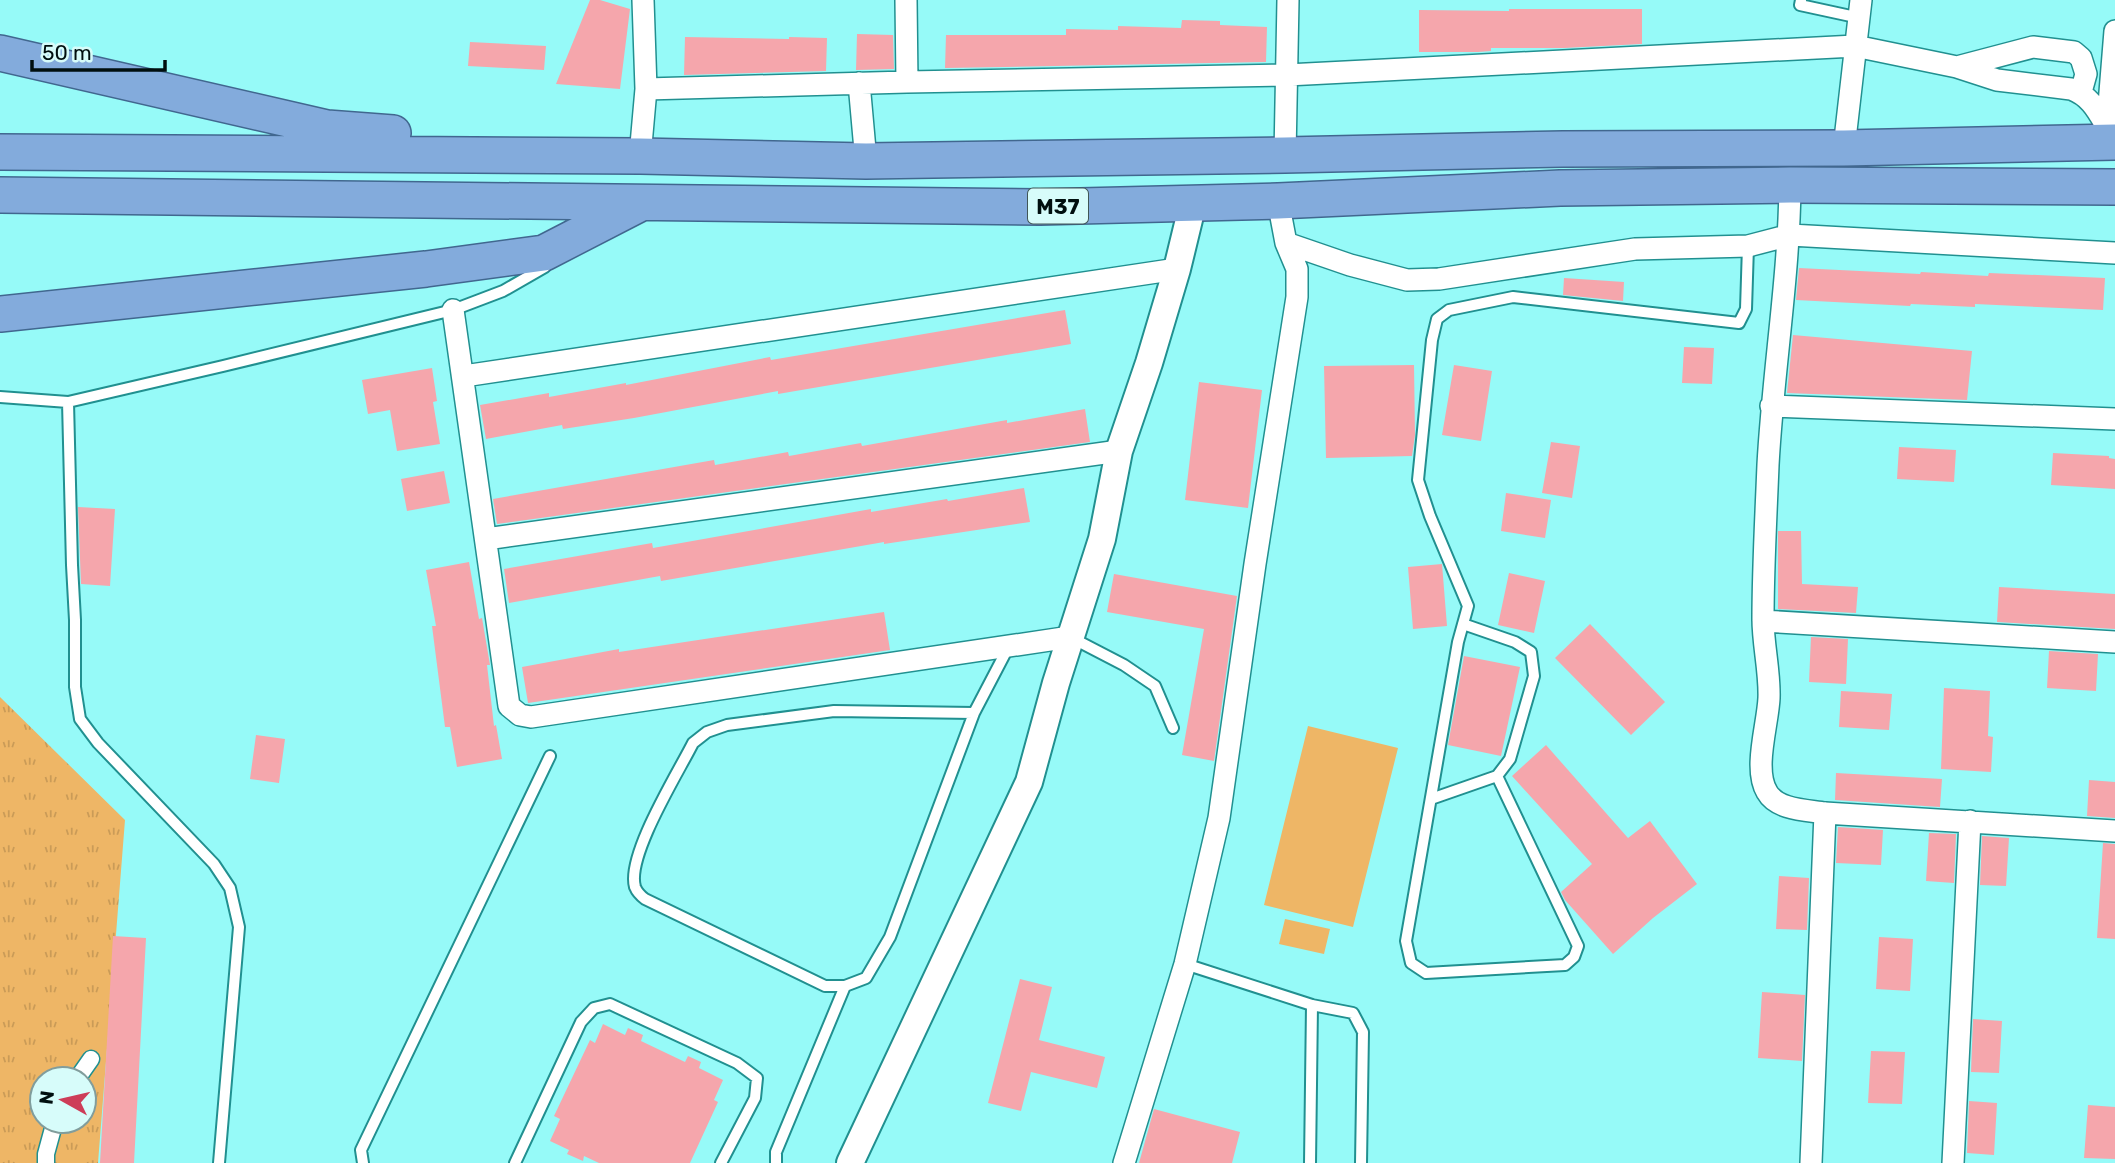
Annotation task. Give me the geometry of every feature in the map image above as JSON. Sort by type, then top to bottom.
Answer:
[{"type":"highway","points":[[0,53],[327,128],[640,156]]},
{"type":"highway","name":"M37","points":[[0,152],[640,156],[866,161],[1563,149],[1844,148],[2109,137]]},
{"type":"highway","name":"M37","points":[[0,195],[1040,207],[1278,201],[1560,188],[1790,185],[2115,187]]},
{"type":"highway","points":[[0,314],[426,269],[544,253],[643,202]]},
{"type":"street","points":[[640,156],[646,89],[643,0]]},
{"type":"street","points":[[906,0],[907,82]]},
{"type":"street","points":[[1285,155],[1288,0]]},
{"type":"street","points":[[1844,148],[1860,9]]},
{"type":"street","points":[[2109,137],[2115,31]]},
{"type":"street","points":[[646,89],[1287,75],[1855,46],[1957,67],[1997,80],[2081,92],[2092,101],[2109,137]]},
{"type":"street","points":[[1957,67],[2034,47],[2074,52],[2081,58],[2086,74],[2081,92]]},
{"type":"street","points":[[859,83],[866,161]]},
{"type":"street","points":[[1790,185],[1790,234],[1771,406],[1763,621],[1769,696],[1761,768],[1765,789],[1773,801],[1825,813],[2115,831]]},
{"type":"street","points":[[1124,1163],[1185,964],[1219,818],[1297,297],[1297,269],[1286,243],[1278,201]]},
{"type":"street","points":[[850,1163],[1029,782],[1070,637],[1102,539],[1119,451],[1149,363],[1193,203]]},
{"type":"street","points":[[1286,243],[1350,265],[1407,280],[1438,279],[1635,249],[1748,246],[1790,234],[2115,253]]},
{"type":"street","points":[[464,376],[1177,269]]},
{"type":"street","points":[[453,310],[509,706],[520,715],[530,718],[1070,637]]},
{"type":"street","points":[[1771,406],[2115,419]]},
{"type":"street","points":[[486,540],[1119,451]]},
{"type":"street","points":[[1763,621],[2115,642]]},
{"type":"street","points":[[1811,1163],[1825,813]]},
{"type":"street","points":[[1953,1163],[1970,821]]},
{"type":"street","points":[[88,1065],[92,1059]]},
{"type":"street","points":[[47,1163],[46,1154],[51,1135]]},
{"type":"lane","points":[[1801,0],[1800,5],[1860,9]]},
{"type":"lane","points":[[1497,775],[1578,946],[1574,957],[1564,965],[1426,973],[1411,963],[1406,941],[1458,642],[1468,606],[1430,516],[1418,480],[1432,340],[1437,319],[1449,310],[1513,298],[1738,323],[1746,309],[1748,246]]},
{"type":"lane","points":[[0,397],[68,402],[453,310],[503,291],[545,267]]},
{"type":"lane","points":[[68,402],[75,687],[80,719],[98,743],[214,864],[230,888],[239,927],[219,1163]]},
{"type":"lane","points":[[1431,799],[1497,775],[1510,760],[1534,676],[1531,652],[1516,642],[1463,624]]},
{"type":"lane","points":[[1070,637],[1124,665],[1155,686],[1173,728]]},
{"type":"lane","points":[[974,713],[835,711],[727,725],[707,732],[694,743],[640,846],[634,874],[635,889],[645,899],[825,986],[845,986],[866,978],[890,937],[974,713],[1009,646]]},
{"type":"lane","points":[[363,1163],[361,1150],[550,756]]},
{"type":"lane","points":[[1185,964],[1312,1006],[1353,1013],[1363,1032],[1361,1163]]},
{"type":"lane","points":[[775,1163],[776,1152],[845,986]]},
{"type":"lane","points":[[515,1163],[581,1022],[594,1008],[610,1004],[737,1063],[757,1078],[755,1098],[721,1163]]},
{"type":"lane","points":[[1310,1163],[1312,1006]]},
{"type":"green space","points":[[0,697],[125,820],[98,1163],[0,1163]]},
{"type":"green space","points":[[1308,726],[1398,748],[1353,927],[1264,905]]},
{"type":"green space","points":[[1285,919],[1330,929],[1324,954],[1279,944]]},
{"type":"building","points":[[590,0],[600,0],[630,9],[620,89],[556,84]]},
{"type":"building","points":[[1642,9],[1642,44],[1491,48],[1491,51],[1478,52],[1419,52],[1419,10]]},
{"type":"building","points":[[1182,20],[1220,21],[1220,25],[1267,27],[1266,62],[945,68],[946,35],[1066,35],[1066,29],[1118,30],[1118,26],[1181,28]]},
{"type":"building","points":[[857,34],[893,35],[894,69],[856,70]]},
{"type":"building","points":[[685,37],[827,38],[826,71],[684,75]]},
{"type":"building","points":[[470,42],[546,46],[544,70],[468,66]]},
{"type":"building","points":[[1799,268],[2105,278],[2103,310],[1975,304],[1975,307],[1910,306],[1796,300]]},
{"type":"building","points":[[1564,278],[1624,282],[1623,301],[1563,295]]},
{"type":"building","points":[[1065,310],[1071,344],[778,394],[778,391],[634,418],[563,429],[562,425],[486,439],[480,405],[549,393],[549,397],[626,385],[770,357],[771,360]]},
{"type":"building","points":[[1793,335],[1972,351],[1967,400],[1787,393]]},
{"type":"building","points":[[1684,347],[1714,348],[1712,384],[1682,383]]},
{"type":"building","points":[[1414,365],[1415,435],[1412,456],[1326,458],[1324,366]]},
{"type":"building","points":[[1454,365],[1492,371],[1481,441],[1442,435]]},
{"type":"building","points":[[432,368],[437,401],[433,402],[440,444],[397,451],[390,410],[368,414],[362,380]]},
{"type":"building","points":[[1199,382],[1262,390],[1248,508],[1185,500]]},
{"type":"building","points":[[1085,409],[1090,442],[497,524],[493,499],[714,460],[715,465],[788,452],[789,456],[861,443],[862,446]]},
{"type":"building","points":[[1551,442],[1580,446],[1572,498],[1542,493]]},
{"type":"building","points":[[1899,447],[1956,450],[1954,482],[1897,479]]},
{"type":"building","points":[[2053,453],[2109,456],[2115,459],[2115,489],[2051,485]]},
{"type":"building","points":[[444,471],[450,503],[407,511],[401,479]]},
{"type":"building","points":[[1024,488],[1030,522],[884,542],[661,581],[660,576],[509,603],[504,569],[652,543],[653,548],[871,509],[871,512]]},
{"type":"building","points":[[1506,493],[1551,500],[1545,538],[1501,531]]},
{"type":"building","points":[[78,507],[115,509],[110,586],[81,584]]},
{"type":"building","points":[[1778,531],[1801,531],[1802,584],[1858,587],[1856,613],[1778,609]]},
{"type":"building","points":[[469,562],[490,665],[487,665],[494,726],[496,725],[502,759],[457,767],[450,727],[445,727],[432,626],[436,626],[426,570]]},
{"type":"building","points":[[1442,564],[1447,626],[1413,629],[1408,567]]},
{"type":"building","points":[[1509,573],[1545,581],[1534,633],[1498,625]]},
{"type":"building","points":[[1114,574],[1237,596],[1214,761],[1182,755],[1204,629],[1107,612]]},
{"type":"building","points":[[1999,587],[2115,594],[2115,629],[1997,622]]},
{"type":"building","points":[[884,612],[890,650],[528,703],[522,667],[619,649],[619,652]]},
{"type":"building","points":[[1590,624],[1665,702],[1631,735],[1555,658]]},
{"type":"building","points":[[1811,637],[1848,639],[1846,684],[1809,682]]},
{"type":"building","points":[[2049,651],[2098,654],[2096,691],[2047,688]]},
{"type":"building","points":[[1464,656],[1520,667],[1501,756],[1448,745]]},
{"type":"building","points":[[1944,688],[1990,691],[1988,736],[1993,737],[1991,772],[1941,769]]},
{"type":"building","points":[[1841,691],[1892,694],[1889,730],[1839,727]]},
{"type":"building","points":[[256,735],[285,739],[279,783],[250,779]]},
{"type":"building","points":[[1546,745],[1628,838],[1650,821],[1697,884],[1613,954],[1561,892],[1592,864],[1512,776]]},
{"type":"building","points":[[1836,773],[1942,779],[1940,807],[1835,800]]},
{"type":"building","points":[[2089,780],[2115,782],[2115,818],[2087,816]]},
{"type":"building","points":[[1838,827],[1883,830],[1881,865],[1836,863]]},
{"type":"building","points":[[1929,833],[1956,834],[1954,883],[1926,881]]},
{"type":"building","points":[[1982,836],[2009,838],[2006,886],[1980,885]]},
{"type":"building","points":[[2103,843],[2115,844],[2115,939],[2097,938]]},
{"type":"building","points":[[1779,876],[1809,878],[1807,930],[1776,929]]},
{"type":"building","points":[[113,936],[146,938],[134,1163],[100,1163]]},
{"type":"building","points":[[1879,937],[1913,939],[1910,991],[1876,989]]},
{"type":"building","points":[[1020,979],[1052,987],[1039,1040],[1105,1057],[1097,1088],[1031,1072],[1021,1111],[988,1103]]},
{"type":"building","points":[[1762,992],[1805,995],[1802,1061],[1758,1058]]},
{"type":"building","points":[[1973,1019],[2002,1021],[1999,1073],[1971,1072]]},
{"type":"building","points":[[603,1024],[625,1035],[628,1028],[643,1035],[641,1041],[685,1062],[688,1056],[701,1062],[699,1068],[723,1080],[714,1100],[718,1102],[690,1163],[599,1163],[584,1156],[583,1161],[567,1154],[569,1150],[550,1141],[560,1119],[554,1116],[590,1040],[595,1043]]},
{"type":"building","points":[[1871,1051],[1905,1052],[1902,1104],[1868,1103]]},
{"type":"building","points":[[1969,1101],[1997,1103],[1994,1155],[1967,1153]]},
{"type":"building","points":[[2088,1105],[2115,1107],[2115,1159],[2084,1158]]},
{"type":"building","points":[[1154,1109],[1240,1132],[1232,1163],[1139,1163]]}]
